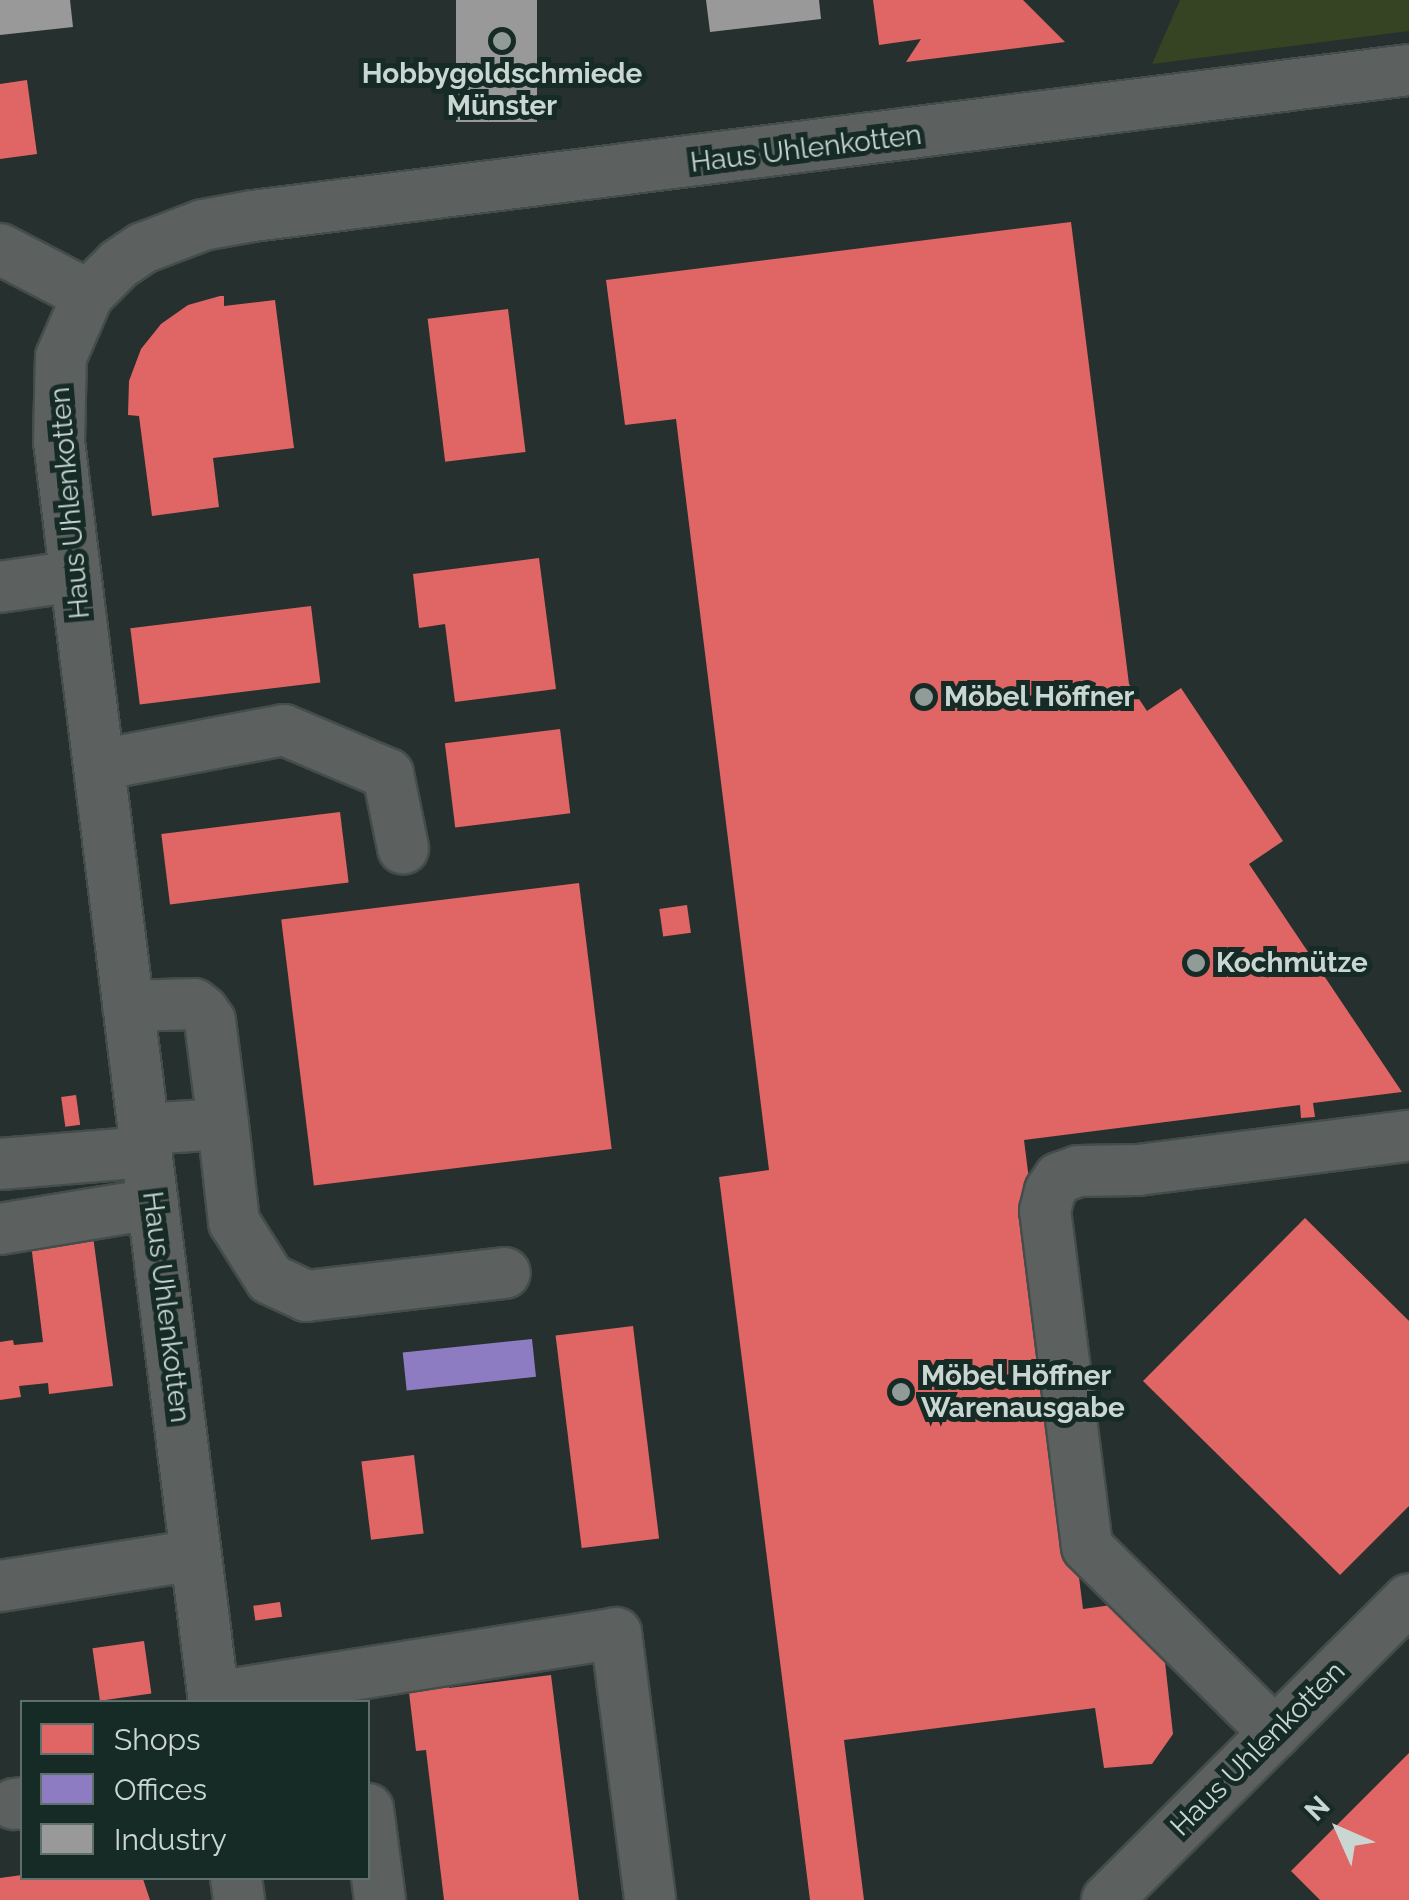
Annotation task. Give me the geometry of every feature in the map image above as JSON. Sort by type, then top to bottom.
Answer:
[{"type":"street","name":"Haus Uhlenkotten","points":[[214,1700],[58,442],[58,380],[66,337],[88,295],[118,264],[143,248],[203,225],[253,216],[1409,70]]},
{"type":"street","points":[[0,249],[88,295]]},
{"type":"street","points":[[0,587],[75,576]]},
{"type":"street","points":[[99,765],[284,730],[388,774],[403,848]]},
{"type":"street","points":[[128,1006],[194,1004],[210,1021],[234,1222],[270,1279],[306,1296],[505,1273]]},
{"type":"street","points":[[0,1164],[223,1124]]},
{"type":"street","points":[[1274,1732],[1087,1547],[1047,1201],[1059,1178],[1078,1171],[1138,1170],[1409,1136]]},
{"type":"street","points":[[0,1229],[153,1204]]},
{"type":"street","points":[[0,1586],[196,1555]]},
{"type":"street","name":"Haus Uhlenkotten","points":[[1107,1900],[1409,1599]]},
{"type":"street","points":[[214,1700],[351,1689],[616,1632],[650,1900]]},
{"type":"street","points":[[370,1824],[380,1900]]},
{"type":"green space","points":[[1180,0],[1409,0],[1409,31],[1152,64]]},
{"type":"building: Shops","points":[[873,0],[1023,0],[1065,42],[906,62],[921,39],[879,45]]},
{"type":"building: Shops","points":[[27,80],[37,154],[0,159],[0,84]]},
{"type":"building: Shops","name":"Möbel Höffner","points":[[1071,222],[1129,684],[1147,711],[1181,688],[1283,841],[1249,864],[1402,1092],[1313,1103],[1315,1117],[1301,1118],[1300,1105],[1024,1140],[1083,1609],[1133,1602],[1161,1626],[1173,1734],[1152,1764],[1104,1768],[1095,1708],[844,1740],[864,1900],[810,1900],[719,1177],[769,1170],[676,419],[625,425],[606,280]]},
{"type":"building: Shops","points":[[224,296],[224,306],[275,300],[294,448],[213,458],[219,507],[152,516],[139,416],[128,415],[129,381],[141,349],[161,324],[188,305]]},
{"type":"building: Shops","points":[[508,309],[526,452],[445,462],[428,319]]},
{"type":"building: Shops","points":[[539,558],[556,689],[455,702],[445,624],[419,628],[413,574]]},
{"type":"building: Shops","points":[[311,606],[320,682],[140,705],[130,628]]},
{"type":"building: Shops","points":[[560,729],[570,813],[455,828],[445,743]]},
{"type":"building: Shops","points":[[340,812],[349,882],[170,904],[161,834]]},
{"type":"building: Shops","points":[[579,883],[612,1149],[314,1186],[281,920]]},
{"type":"building: Shops","points":[[687,905],[691,933],[663,937],[659,909]]},
{"type":"building: Shops","points":[[76,1095],[80,1125],[65,1127],[61,1097]]},
{"type":"building: Shops","points":[[1305,1218],[1409,1321],[1409,1506],[1340,1575],[1143,1381]]},
{"type":"building: Shops","points":[[93,1236],[113,1386],[49,1394],[48,1383],[19,1386],[21,1397],[0,1400],[0,1342],[43,1342],[31,1244]]},
{"type":"building: Shops","points":[[633,1326],[659,1538],[582,1548],[556,1336]]},
{"type":"building: Shops","points":[[414,1455],[424,1533],[371,1540],[361,1461]]},
{"type":"building: Shops","points":[[280,1602],[282,1617],[255,1621],[253,1606]]},
{"type":"building: Shops","points":[[144,1641],[151,1693],[100,1700],[93,1648]]},
{"type":"building: Shops","points":[[551,1675],[579,1900],[444,1900],[426,1750],[416,1751],[408,1684],[448,1679],[449,1688]]},
{"type":"building: Shops","points":[[1409,1753],[1409,1900],[1320,1900],[1291,1871]]},
{"type":"building: Shops","points":[[20,1875],[20,1880],[143,1880],[150,1900],[0,1900],[0,1878]]},
{"type":"building: Offices","points":[[532,1339],[536,1377],[407,1390],[403,1353]]},
{"type":"building: Industry","points":[[0,0],[70,0],[73,27],[0,35]]},
{"type":"building: Industry","name":"Hobbygoldschmiede Münster","points":[[456,0],[537,0],[537,122],[456,122]]},
{"type":"building: Industry","points":[[706,0],[819,0],[821,19],[710,32]]},
{"type":"place","name":"Hobbygoldschmiede Münster","points":[[502,41]]},
{"type":"place","name":"Möbel Höffner","points":[[924,697]]},
{"type":"place","name":"Kochmütze","points":[[1196,963]]},
{"type":"place","name":"Möbel Höffner Warenausgabe","points":[[901,1392]]}]
